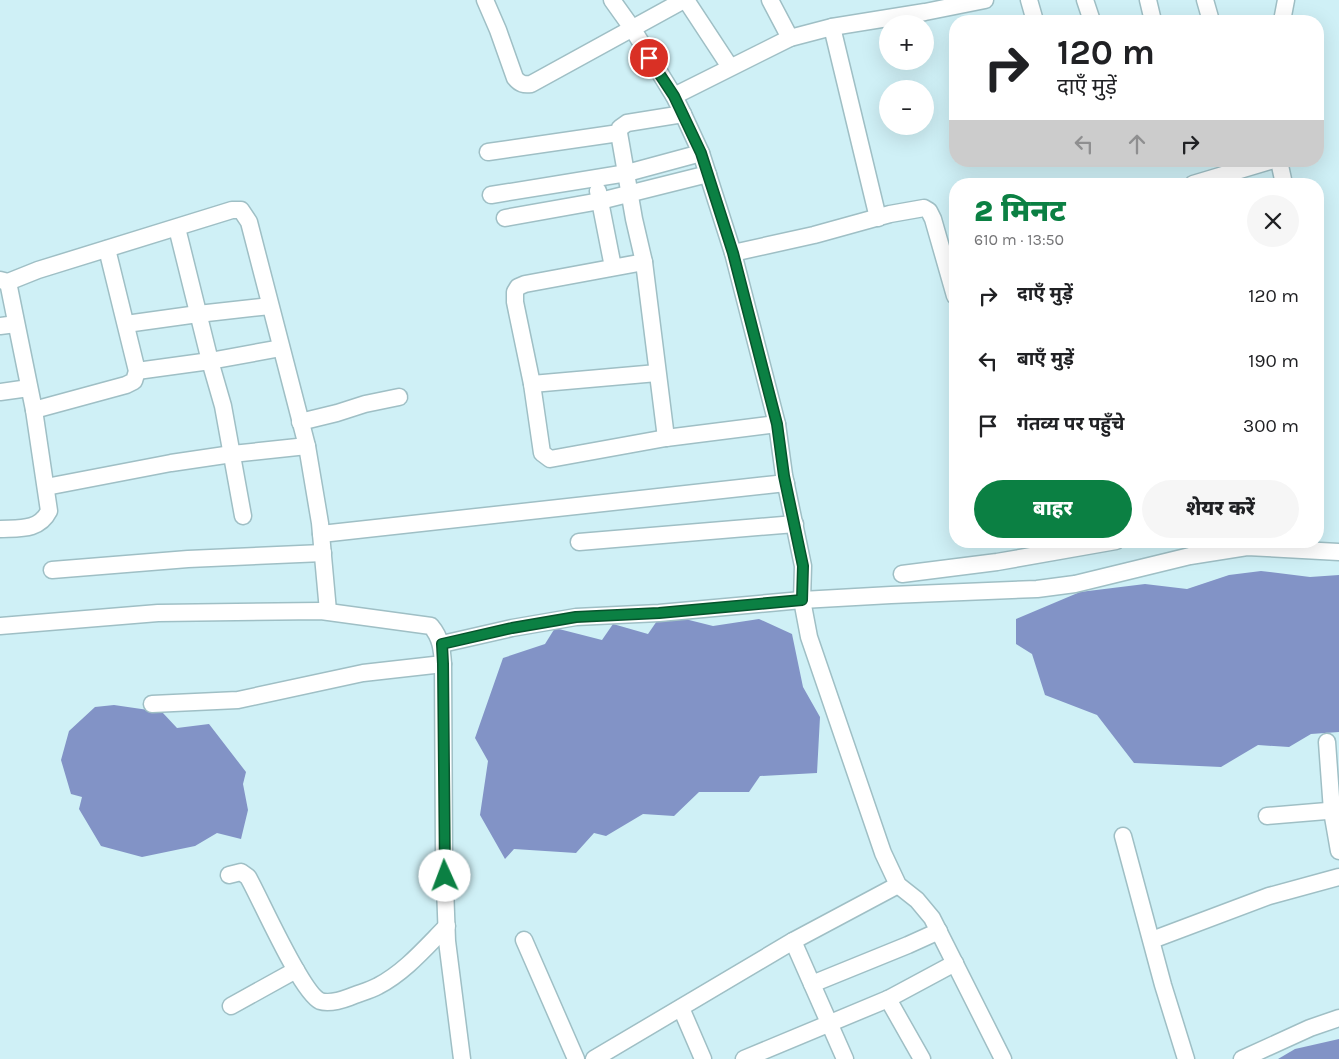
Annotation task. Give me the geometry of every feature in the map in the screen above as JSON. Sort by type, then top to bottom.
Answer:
[{"type":"street","points":[[485,0],[515,78],[525,85],[531,84],[685,0],[730,67]]},
{"type":"street","points":[[612,0],[632,28],[678,105],[701,153],[708,174],[733,253],[777,424],[784,473],[803,566],[802,600],[809,637],[883,853],[898,885],[917,900],[932,918],[1003,1059]]},
{"type":"street","points":[[770,0],[790,38]]},
{"type":"street","points":[[666,438],[644,262],[634,219],[619,132],[620,128],[627,123],[678,105],[730,67],[790,38],[924,6],[985,0]]},
{"type":"street","points":[[1029,0],[1033,15]]},
{"type":"street","points":[[1085,0],[1090,15]]},
{"type":"street","points":[[1148,0],[1152,15]]},
{"type":"street","points":[[1205,0],[1209,15]]},
{"type":"street","points":[[1283,15],[1286,0]]},
{"type":"street","points":[[832,27],[878,218]]},
{"type":"street","points":[[488,152],[619,132]]},
{"type":"street","points":[[490,195],[627,173],[701,153]]},
{"type":"street","points":[[1211,178],[1243,167]]},
{"type":"street","points":[[505,218],[600,201],[708,174]]},
{"type":"street","points":[[596,178],[613,267]]},
{"type":"street","points":[[733,253],[924,208],[929,211],[933,219],[949,275]]},
{"type":"street","points":[[0,529],[22,528],[35,525],[45,519],[49,511],[34,410],[29,388],[8,325],[4,281],[232,210],[241,210],[249,222],[280,348],[307,446],[320,523],[328,611]]},
{"type":"street","points":[[177,228],[223,406],[243,516]]},
{"type":"street","points":[[34,410],[126,385],[134,381],[137,371],[107,249]]},
{"type":"street","points":[[644,262],[525,284],[518,287],[515,292],[515,302],[532,384],[540,448],[546,457],[550,459],[666,438],[777,424]]},
{"type":"street","points":[[126,324],[270,306]]},
{"type":"street","points":[[137,371],[210,361],[280,348]]},
{"type":"street","points":[[532,384],[657,373]]},
{"type":"street","points":[[0,392],[29,388]]},
{"type":"street","points":[[300,422],[365,404],[399,397]]},
{"type":"street","points":[[46,487],[172,462],[307,446]]},
{"type":"street","points":[[320,523],[784,473]]},
{"type":"street","points":[[579,542],[795,524]]},
{"type":"street","points":[[902,574],[996,562],[1076,548]]},
{"type":"street","points":[[442,644],[512,628],[576,617],[659,613],[802,600],[1037,590],[1075,584],[1181,558],[1210,548]]},
{"type":"street","points":[[1271,548],[1339,552]]},
{"type":"street","points":[[52,570],[188,558],[323,553]]},
{"type":"street","points":[[0,626],[158,613],[219,611],[328,611],[431,626],[438,634],[442,644],[444,859],[447,926],[462,1059]]},
{"type":"street","points":[[152,704],[238,700],[363,674],[443,664]]},
{"type":"street","points":[[1327,742],[1336,810],[1339,851]]},
{"type":"street","points":[[1267,816],[1336,810]]},
{"type":"street","points":[[1123,836],[1163,985],[1186,1059]]},
{"type":"street","points":[[229,875],[241,872],[248,877],[307,988],[320,1000],[326,1002],[368,991],[392,977],[447,926]]},
{"type":"street","points":[[1152,940],[1269,896],[1339,877]]},
{"type":"street","points":[[594,1059],[793,941],[898,885]]},
{"type":"street","points":[[812,984],[939,931]]},
{"type":"street","points":[[524,940],[576,1059]]},
{"type":"street","points":[[793,941],[845,1059]]},
{"type":"street","points":[[744,1059],[888,999],[955,963]]},
{"type":"street","points":[[231,1006],[296,970]]},
{"type":"street","points":[[888,999],[922,1059]]},
{"type":"street","points":[[681,1008],[703,1059]]},
{"type":"street","points":[[1242,1059],[1310,1028],[1339,1018]]},
{"type":"water","points":[[1261,571],[1310,577],[1339,575],[1339,732],[1311,734],[1289,747],[1258,745],[1221,767],[1134,763],[1097,715],[1045,695],[1032,654],[1016,644],[1016,619],[1080,592],[1145,584],[1187,589],[1229,575]]},
{"type":"water","points":[[659,618],[689,620],[713,626],[759,619],[792,634],[803,687],[820,717],[817,773],[760,776],[749,792],[699,792],[674,816],[643,814],[606,836],[594,833],[576,853],[514,849],[505,859],[480,815],[488,761],[475,738],[503,658],[545,644],[555,628],[602,640],[613,624],[648,634]]},
{"type":"water","points":[[114,705],[162,712],[177,728],[209,724],[246,772],[243,784],[248,810],[241,839],[217,833],[195,846],[142,857],[101,846],[79,809],[82,797],[71,794],[61,760],[69,731],[95,707]]},
{"type":"water","points":[[1339,1039],[1339,1059],[1278,1059],[1295,1049]]},
{"type":"route","points":[[445,876],[442,644],[512,628],[576,617],[659,613],[802,600],[803,566],[784,476],[777,424],[733,253],[701,153],[674,96],[649,58]]}]
